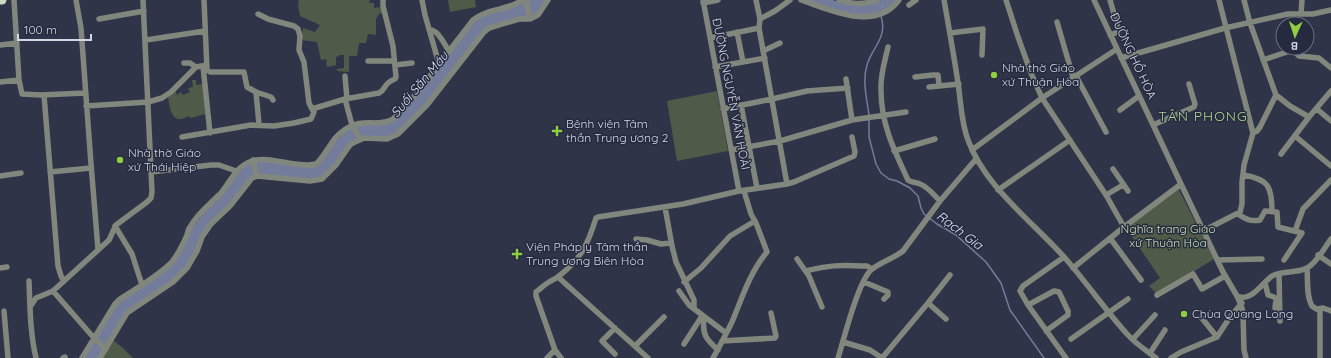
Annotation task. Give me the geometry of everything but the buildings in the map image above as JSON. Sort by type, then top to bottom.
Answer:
[{"type":"street","points":[[14,0],[19,80],[22,95],[85,93]]},
{"type":"street","points":[[76,0],[81,28],[98,249]]},
{"type":"street","points":[[30,307],[36,298],[53,291],[110,238],[115,226],[149,200],[152,192],[143,0]]},
{"type":"street","points":[[204,0],[205,66],[210,133]]},
{"type":"street","points":[[422,0],[438,64]]},
{"type":"street","points":[[82,358],[115,304],[172,262],[179,252],[188,229],[196,217],[220,193],[241,166],[253,160],[307,165],[316,164],[337,137],[352,126],[365,123],[384,123],[393,119],[416,94],[477,16],[515,4],[522,0]]},
{"type":"street","points":[[526,0],[530,19]]},
{"type":"street","points":[[100,358],[127,313],[173,282],[187,268],[197,251],[202,237],[211,224],[230,206],[249,181],[256,176],[310,181],[322,178],[336,165],[350,145],[360,139],[387,139],[402,131],[427,105],[486,30],[519,19],[530,19],[538,15],[548,0]]},
{"type":"street","points":[[703,1],[718,0]]},
{"type":"street","points":[[756,0],[760,19],[759,28],[764,58],[787,184]]},
{"type":"street","points":[[760,19],[775,11],[790,0]]},
{"type":"street","points":[[801,0],[852,16],[863,17],[881,14],[899,0]]},
{"type":"street","points":[[839,0],[853,3],[868,3],[877,0]]},
{"type":"street","points":[[909,5],[916,0]]},
{"type":"street","points":[[944,0],[959,84],[963,123],[967,139],[976,159],[986,175],[998,190],[1064,257],[1133,339],[1154,357],[1165,330]]},
{"type":"street","points":[[1012,0],[1006,0],[1031,73],[1042,98],[1106,195],[1124,227]]},
{"type":"street","name":"ĐƯỜNG HỒ HÒA","points":[[1094,0],[1225,276],[1241,305],[1243,312],[1244,350],[1246,358]]},
{"type":"street","points":[[1110,0],[1118,32],[1110,35]]},
{"type":"street","points":[[1204,231],[1238,214],[1241,209],[1242,175],[1252,133],[1219,0]]},
{"type":"street","points":[[1244,0],[1250,23],[1276,95],[1290,106],[1309,117]]},
{"type":"street","points":[[1301,14],[1302,0]]},
{"type":"street","name":"ĐƯỜNG NGUYỄN VĂN HOÀI","points":[[703,1],[731,150],[741,191],[755,221],[766,252],[758,264],[722,342],[713,358]]},
{"type":"street","points":[[312,109],[346,99],[379,93],[387,83],[395,79],[393,46],[383,3]]},
{"type":"street","points":[[1121,58],[1225,28],[1288,14],[1313,14],[1331,10]]},
{"type":"street","points":[[99,19],[144,11]]},
{"type":"street","points":[[182,137],[259,124],[271,126],[294,123],[309,120],[313,116],[314,112],[309,103],[304,62],[299,50],[300,32],[294,26],[268,19],[258,14]]},
{"type":"street","points":[[1057,22],[1075,77],[1106,132]]},
{"type":"street","points":[[710,38],[759,28]]},
{"type":"street","points":[[950,33],[983,29],[982,55]]},
{"type":"street","points":[[429,30],[436,32],[449,51]]},
{"type":"street","points":[[146,40],[205,31]]},
{"type":"street","points":[[737,32],[743,62]]},
{"type":"street","points":[[0,45],[17,43]]},
{"type":"street","points":[[763,51],[780,43]]},
{"type":"street","points":[[888,48],[881,84],[886,132],[908,180],[925,186],[940,201]]},
{"type":"street","points":[[972,150],[1042,98],[1117,49]]},
{"type":"street","points":[[1263,60],[1293,50],[1299,56],[1316,57],[1322,59],[1331,68]]},
{"type":"street","points":[[715,67],[764,58]]},
{"type":"street","points":[[368,61],[412,64]]},
{"type":"street","points":[[184,63],[190,63],[196,67]]},
{"type":"street","points":[[86,106],[148,102],[166,96],[196,67],[205,66]]},
{"type":"street","points":[[205,66],[210,72],[244,72],[247,87],[271,97],[273,100]]},
{"type":"street","points":[[915,77],[933,74],[938,75],[939,86]]},
{"type":"street","points":[[345,76],[346,99],[352,126],[360,139]]},
{"type":"street","points":[[846,79],[852,120]]},
{"type":"street","points":[[0,82],[19,80]]},
{"type":"street","points":[[929,87],[959,84]]},
{"type":"street","points":[[1153,125],[1193,108],[1195,104],[1189,84]]},
{"type":"street","points":[[723,109],[807,91],[848,88]]},
{"type":"street","points":[[1281,154],[1331,91]]},
{"type":"street","points":[[256,92],[259,124]]},
{"type":"street","points":[[44,95],[58,266],[64,281]]},
{"type":"street","points":[[1252,133],[1257,131],[1260,127],[1276,95]]},
{"type":"street","points":[[1120,110],[1139,96]]},
{"type":"street","points":[[740,105],[757,188]]},
{"type":"street","points":[[1317,109],[1331,121]]},
{"type":"street","points":[[731,150],[780,141],[852,120],[906,112]]},
{"type":"street","points":[[1295,136],[1330,162]]},
{"type":"street","points":[[561,358],[555,350],[536,294],[547,283],[558,277],[582,254],[596,218],[665,207],[741,191],[794,182],[854,156],[855,152],[852,137]]},
{"type":"street","points":[[894,151],[935,139]]},
{"type":"street","points":[[998,190],[1070,140]]},
{"type":"street","points":[[838,358],[866,277],[872,269],[896,257],[903,251],[926,222],[940,201],[976,159]]},
{"type":"street","points":[[253,160],[256,176]]},
{"type":"street","points":[[151,172],[211,165],[219,165],[236,171]]},
{"type":"street","points":[[50,172],[91,168]]},
{"type":"street","points":[[1113,169],[1128,191]]},
{"type":"street","points":[[0,176],[21,173]]},
{"type":"street","points":[[1242,175],[1256,177],[1268,186],[1272,195],[1272,211]]},
{"type":"street","points":[[1295,231],[1303,209],[1331,180]]},
{"type":"street","points":[[1073,268],[1181,184]]},
{"type":"street","points":[[1106,195],[1123,185]]},
{"type":"street","points":[[665,207],[676,262],[684,282],[694,300],[694,308]]},
{"type":"street","points":[[1238,214],[1248,220],[1258,220],[1261,219],[1265,211],[1272,211],[1278,213],[1278,227],[1301,233],[1302,235],[1284,260]]},
{"type":"street","points":[[684,282],[701,268],[730,236],[755,221]]},
{"type":"street","points":[[115,226],[131,252],[142,285]]},
{"type":"street","points":[[1110,238],[1141,280]]},
{"type":"street","points":[[636,239],[661,244],[671,243]]},
{"type":"street","points":[[1237,296],[1241,298],[1248,296],[1261,288],[1274,275],[1307,268],[1331,239]]},
{"type":"street","points":[[1318,255],[1331,264]]},
{"type":"street","points":[[1064,257],[1020,288],[1021,294],[1028,305],[1066,358]]},
{"type":"street","points":[[797,259],[812,281],[822,307]]},
{"type":"street","points":[[1218,260],[1262,259]]},
{"type":"street","points":[[806,271],[837,264],[863,266],[872,269]]},
{"type":"street","points":[[0,268],[7,267]]},
{"type":"street","points":[[1307,268],[1309,297],[1313,307],[1331,310]]},
{"type":"street","points":[[1158,295],[1193,274],[1202,289],[1225,276]]},
{"type":"street","points":[[1279,274],[1280,321]]},
{"type":"street","points":[[843,342],[870,350],[882,358],[950,275]]},
{"type":"street","points":[[558,277],[648,358]]},
{"type":"street","points":[[29,281],[30,307],[36,358]]},
{"type":"street","points":[[864,282],[888,292],[888,295],[884,299]]},
{"type":"street","points":[[1265,283],[1268,295],[1276,299],[1275,308]]},
{"type":"street","points":[[53,291],[94,338],[106,349]]},
{"type":"street","points":[[679,291],[689,305],[726,333]]},
{"type":"street","points":[[1028,305],[1054,291],[1059,292],[1068,311],[1068,315],[1046,331]]},
{"type":"street","points":[[1171,358],[1181,352],[1217,337],[1230,317],[1248,296]]},
{"type":"street","points":[[1070,339],[1110,313],[1128,299]]},
{"type":"street","points":[[928,303],[946,319]]},
{"type":"street","points":[[1318,309],[1320,311],[1320,358]]},
{"type":"street","points":[[4,311],[8,358]]},
{"type":"street","points":[[722,342],[775,338],[776,336],[771,313]]},
{"type":"street","points":[[1133,339],[1154,315]]},
{"type":"street","points":[[635,346],[664,317]]},
{"type":"street","points":[[684,344],[703,317]]},
{"type":"street","points":[[703,317],[703,328],[706,339],[718,350]]},
{"type":"street","points":[[1201,317],[1217,337]]},
{"type":"street","points":[[615,328],[602,341],[615,354]]},
{"type":"street","points":[[547,358],[555,350]]},
{"type":"green space","points":[[298,0],[370,0],[369,3],[374,3],[374,8],[381,7],[383,13],[379,14],[376,19],[376,35],[368,34],[366,43],[359,43],[357,56],[349,56],[349,72],[337,71],[337,69],[344,68],[344,55],[339,55],[336,57],[336,65],[327,67],[326,59],[321,60],[317,42],[301,40],[303,28],[315,32],[320,25],[300,16]]},
{"type":"green space","points":[[448,0],[475,0],[476,7],[450,12]]},
{"type":"green space","points":[[192,80],[196,80],[196,85],[203,84],[206,114],[190,118],[190,116],[182,119],[175,118],[169,105],[168,96],[175,90],[177,95],[181,92],[183,95],[190,92],[188,88],[193,87]]},
{"type":"green space","points":[[717,91],[728,151],[677,161],[667,101]]},
{"type":"green space","name":"Nghĩa trang Giáo xứ Thuận Hòa","points":[[1178,188],[1214,259],[1157,294],[1149,286],[1160,278],[1126,228]]},
{"type":"green space","points":[[113,340],[123,348],[133,358],[102,358]]},
{"type":"water","name":"Suối Săn Máu","points":[[524,0],[546,0],[537,13],[533,16],[488,27],[426,105],[401,130],[386,137],[354,140],[333,166],[320,177],[299,179],[258,175],[223,210],[185,267],[172,281],[131,308],[98,358],[84,358],[116,305],[173,262],[190,230],[234,177],[248,164],[261,161],[312,166],[344,133],[355,126],[391,122],[478,18]]},
{"type":"water","points":[[807,0],[833,0],[845,4],[875,3],[881,0],[897,0],[882,12],[871,15],[862,15],[853,14]]},
{"type":"waterway","name":"Rạch Gia","points":[[869,115],[865,90],[865,78],[869,59],[881,36],[883,24],[881,16]]},
{"type":"waterway","name":"Rạch Gia","points":[[869,119],[869,137],[876,164],[881,173],[889,179],[897,181],[910,188],[918,196],[924,214],[937,224],[956,235],[986,262],[1001,283],[1010,310],[1044,358]]},
{"type":"place","name":"Nhà thờ Giáo xứ Thuận Hòa","points":[[994,75]]},
{"type":"place","name":"Bệnh viện Tâm thần Trung ương 2","points":[[557,131]]},
{"type":"place","name":"Nhà thờ Giáo xứ Thái Hiệp","points":[[120,160]]},
{"type":"place","name":"Viện Pháp y Tâm thần Trung ương Biên Hòa","points":[[517,254]]},
{"type":"place","name":"Chùa Quang Long","points":[[1184,314]]},
{"type":"district","name":"TÂN PHONG","points":[[1203,116]]}]
